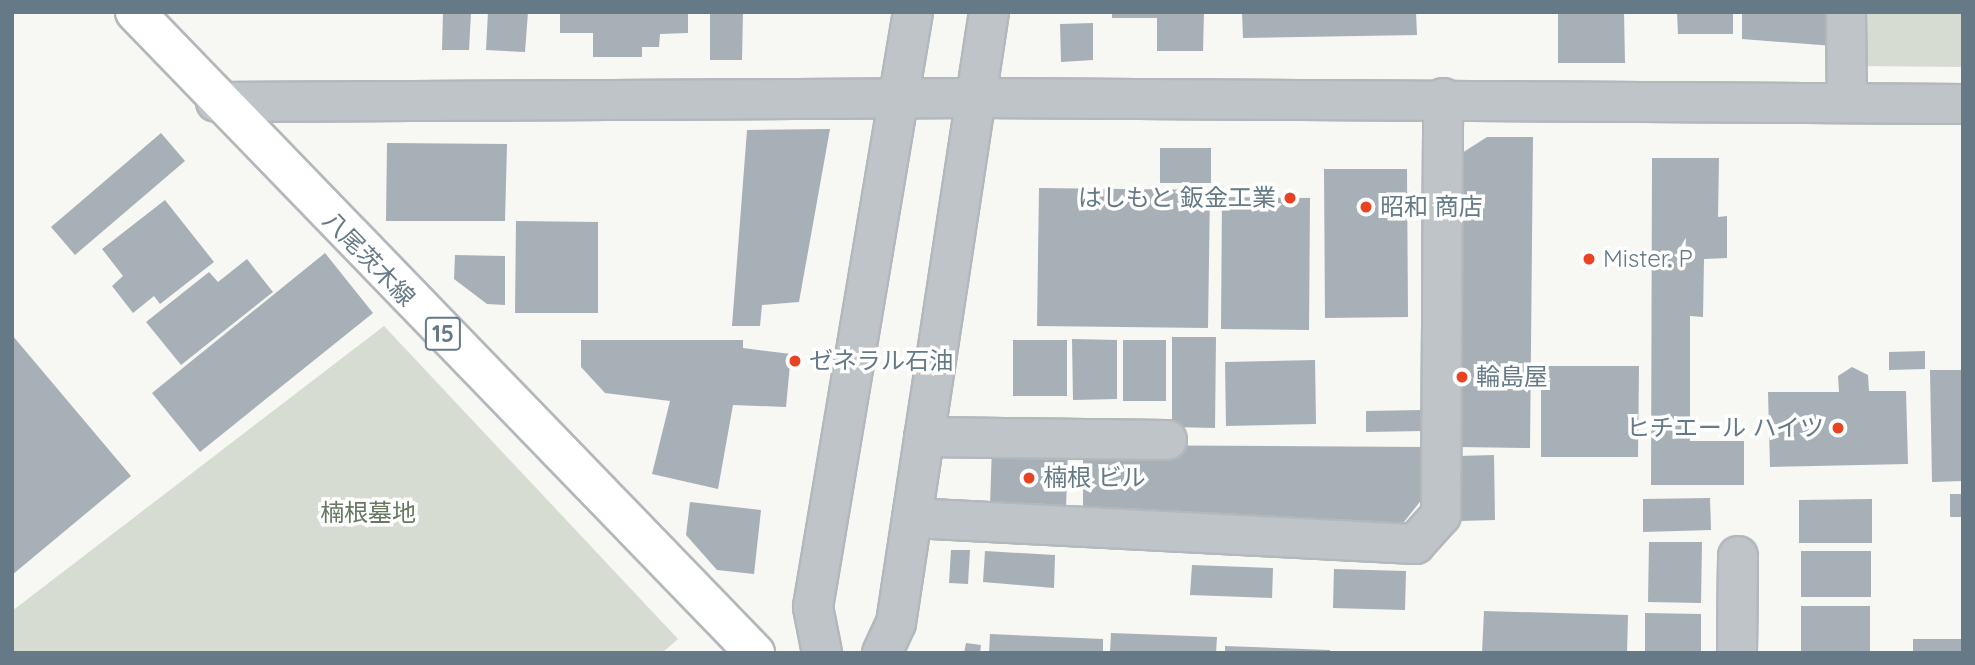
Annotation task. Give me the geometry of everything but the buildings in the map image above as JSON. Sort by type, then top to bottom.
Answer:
[{"type":"main road","name":"八尾茨木線","points":[[135,12],[216,102],[755,653]]},
{"type":"street","points":[[822,653],[813,607],[913,12]]},
{"type":"street","points":[[882,653],[897,623],[989,12]]},
{"type":"street","points":[[1846,12],[1847,101]]},
{"type":"street","points":[[216,102],[1443,98],[1963,104]]},
{"type":"street","points":[[912,518],[1415,544],[1441,515],[1443,98]]},
{"type":"street","points":[[924,438],[1167,440]]},
{"type":"street","points":[[1737,653],[1738,556]]},
{"type":"green space","points":[[1854,12],[1963,12],[1963,67],[1855,66]]},
{"type":"green space","name":"楠根墓地","points":[[384,326],[678,639],[662,653],[12,653],[12,611]]},
{"type":"place","name":"はしもと 鈑金工業","points":[[1290,198]]},
{"type":"place","name":"昭和 商店","points":[[1366,207]]},
{"type":"place","name":"Mister. P","points":[[1589,259]]},
{"type":"place","name":"ゼネラル石油","points":[[795,361]]},
{"type":"place","name":"輪島屋","points":[[1462,377]]},
{"type":"place","name":"ヒチエール ハイツ","points":[[1838,428]]},
{"type":"place","name":"楠根 ビル","points":[[1029,478]]}]
